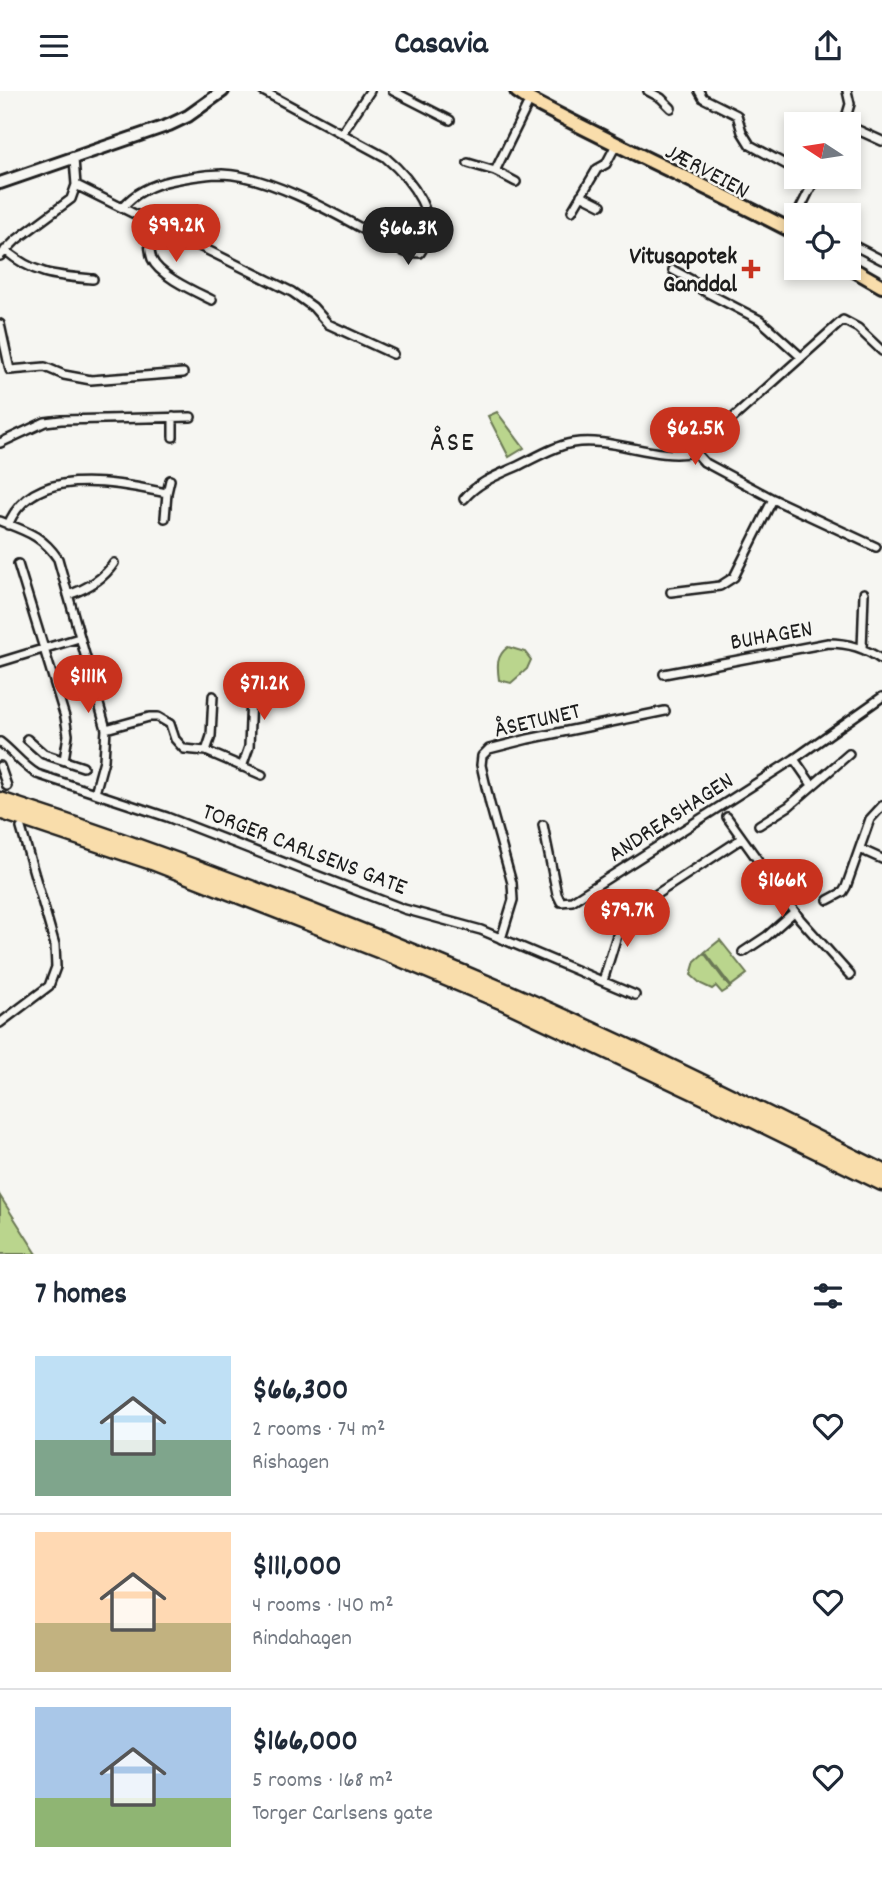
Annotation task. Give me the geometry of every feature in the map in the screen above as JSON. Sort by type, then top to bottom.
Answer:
[{"type":"highway","points":[[0,800],[170,858],[322,916],[510,993],[664,1064],[882,1171]]},
{"type":"highway","points":[[0,811],[152,862],[491,997],[739,1113],[882,1184]]},
{"type":"main road","name":"JÆRVEIEN","points":[[503,91],[530,100]]},
{"type":"main road","name":"JÆRVEIEN","points":[[517,91],[616,145],[672,170],[784,229]]},
{"type":"main road","points":[[861,267],[882,278]]},
{"type":"main road","points":[[861,274],[882,286]]},
{"type":"street","points":[[0,183],[169,125],[188,116],[223,91]]},
{"type":"street","points":[[123,207],[138,192],[169,181],[200,175],[245,177],[289,191],[405,252],[420,253],[427,235],[426,214],[416,192],[402,172],[385,157],[263,91]]},
{"type":"street","points":[[342,133],[370,91]]},
{"type":"street","points":[[393,91],[450,120]]},
{"type":"street","points":[[648,91],[671,108]]},
{"type":"street","points":[[699,91],[703,98],[737,115],[742,132],[750,145],[784,163]]},
{"type":"street","points":[[847,91],[850,104],[848,112]]},
{"type":"street","points":[[495,171],[530,100]]},
{"type":"street","points":[[861,131],[882,141]]},
{"type":"street","points":[[572,211],[597,169],[606,163],[616,145]]},
{"type":"street","points":[[74,159],[76,185],[71,199],[3,253],[44,274],[93,279]]},
{"type":"street","points":[[468,163],[516,181]]},
{"type":"street","points":[[76,185],[292,292],[313,307],[328,324],[393,353]]},
{"type":"street","points":[[581,195],[601,205]]},
{"type":"street","points":[[148,220],[153,262],[170,277],[212,300]]},
{"type":"street","points":[[861,249],[882,260]]},
{"type":"street","points":[[673,270],[703,286],[702,291],[760,320],[801,357]]},
{"type":"street","points":[[464,499],[474,488],[491,479],[572,443],[588,442],[668,452],[695,452],[738,417],[843,320],[858,328],[882,351]]},
{"type":"street","points":[[0,324],[10,370],[45,367],[64,375],[91,380],[183,373]]},
{"type":"street","points":[[173,417],[173,437]]},
{"type":"street","points":[[0,443],[45,422],[191,417]]},
{"type":"street","points":[[695,452],[705,462],[773,499],[876,547]]},
{"type":"street","points":[[165,518],[170,480]]},
{"type":"street","points":[[95,793],[104,760],[106,729],[58,559],[49,545],[39,537],[4,523],[19,504],[46,487],[102,483],[167,493]]},
{"type":"street","points":[[671,592],[720,586],[734,577],[773,499]]},
{"type":"street","points":[[68,595],[100,579],[114,563]]},
{"type":"street","points":[[18,564],[68,735],[64,760]]},
{"type":"street","points":[[862,649],[864,593]]},
{"type":"street","points":[[0,662],[79,638]]},
{"type":"street","name":"BUHAGEN","points":[[664,674],[817,644],[845,643],[882,660]]},
{"type":"street","points":[[242,767],[249,747],[252,669]]},
{"type":"street","points":[[206,751],[211,736],[213,696]]},
{"type":"street","name":"ANDREASHAGEN","points":[[543,825],[557,894],[561,902],[572,901],[794,759],[882,697]]},
{"type":"street","name":"ÅSETUNET","points":[[501,939],[513,899],[512,883],[490,804],[481,765],[482,756],[489,749],[528,739],[665,711]]},
{"type":"street","points":[[106,729],[158,717],[170,725],[181,747],[206,751],[262,775]]},
{"type":"street","points":[[27,740],[44,754],[83,767]]},
{"type":"street","name":"TORGER CARLSENS GATE","points":[[0,742],[22,765],[37,774],[167,817],[404,909],[458,923],[635,995]]},
{"type":"street","points":[[759,825],[789,806],[849,754]]},
{"type":"street","points":[[794,759],[812,785]]},
{"type":"street","points":[[0,766],[7,786]]},
{"type":"street","points":[[828,900],[846,887],[870,819],[882,806]]},
{"type":"street","points":[[727,817],[794,912],[850,975]]},
{"type":"street","points":[[0,1023],[49,986],[56,967],[55,946],[21,828]]},
{"type":"street","points":[[603,981],[623,916],[741,839]]},
{"type":"street","points":[[860,849],[882,859]]},
{"type":"street","points":[[743,952],[767,936],[794,912]]},
{"type":"green space","points":[[497,412],[524,448],[509,457],[488,416]]},
{"type":"green space","points":[[508,647],[525,652],[531,660],[527,669],[511,683],[499,680],[498,670],[499,658]]},
{"type":"green space","points":[[720,940],[747,974],[731,986],[705,952]]},
{"type":"green space","points":[[704,953],[730,988],[722,993],[716,986],[712,989],[691,975],[695,961]]},
{"type":"green space","points":[[0,1196],[35,1251],[37,1254],[0,1254]]},
{"type":"place","name":"Vitusapotek Ganddal","points":[[751,269]]},
{"type":"district","name":"ÅSE","points":[[453,440]]}]
